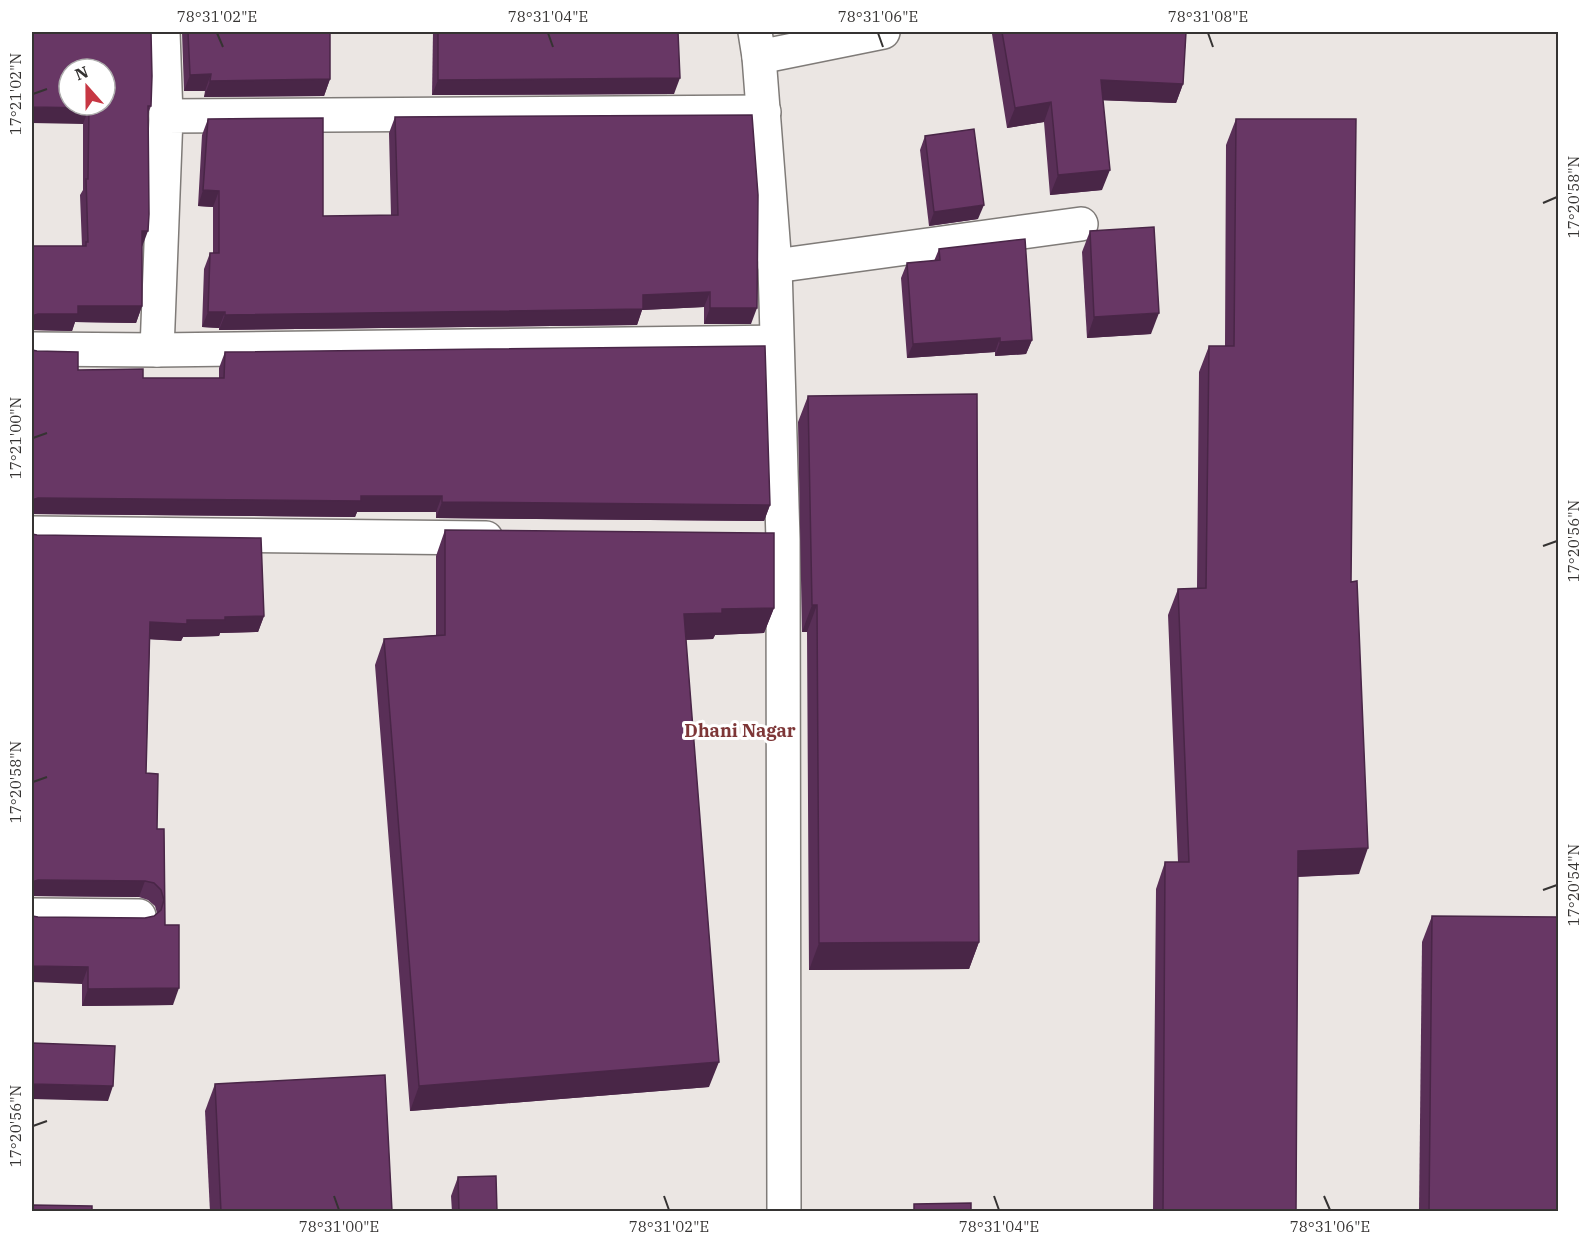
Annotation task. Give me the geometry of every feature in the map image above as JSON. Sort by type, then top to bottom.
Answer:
[{"type":"street","points":[[157,350],[166,116],[163,32]]},
{"type":"street","points":[[784,1212],[771,540],[776,342],[775,266],[757,44],[883,32]]},
{"type":"street","points":[[166,116],[764,112]]},
{"type":"street","points":[[775,266],[1081,224]]},
{"type":"street","points":[[32,349],[157,350],[776,342]]},
{"type":"street","points":[[32,533],[520,538]]},
{"type":"street","points":[[32,915],[139,916]]},
{"type":"building","points":[[32,32],[151,32],[151,106],[148,106],[149,214],[148,231],[142,231],[142,306],[78,306],[78,314],[32,316],[32,246],[86,246],[88,242],[86,179],[88,179],[89,117],[117,117],[117,57],[57,57],[57,107],[32,107]]},
{"type":"building","points":[[188,32],[330,32],[330,79],[210,81],[211,74],[190,75]]},
{"type":"building","points":[[438,32],[678,32],[680,78],[438,80]]},
{"type":"building","points":[[1002,32],[1186,32],[1183,84],[1101,80],[1110,170],[1058,175],[1051,102],[1015,108]]},
{"type":"building","points":[[752,115],[758,195],[757,308],[710,308],[710,292],[643,295],[643,309],[225,315],[225,312],[208,312],[210,253],[219,253],[219,191],[203,190],[208,119],[323,118],[323,216],[398,215],[395,117]]},
{"type":"building","points":[[1236,119],[1356,119],[1351,582],[1357,581],[1368,848],[1298,851],[1296,1212],[1163,1212],[1165,862],[1189,862],[1178,589],[1206,588],[1209,346],[1234,346]]},
{"type":"building","points":[[974,129],[984,205],[934,212],[925,136]]},
{"type":"building","points":[[1154,227],[1159,313],[1094,317],[1090,231]]},
{"type":"building","points":[[1025,239],[1032,340],[1000,342],[1000,338],[913,344],[907,263],[940,260],[939,249]]},
{"type":"building","points":[[765,346],[770,505],[442,502],[442,496],[361,496],[361,501],[38,498],[32,500],[32,350],[78,352],[78,370],[143,369],[143,378],[224,378],[225,352]]},
{"type":"building","points":[[977,394],[979,942],[819,943],[817,605],[812,605],[808,396]]},
{"type":"building","points":[[445,530],[774,533],[774,608],[722,609],[722,613],[684,614],[719,1062],[419,1086],[384,639],[445,635]]},
{"type":"building","points":[[32,534],[261,538],[264,616],[225,617],[225,620],[187,620],[187,624],[150,622],[146,773],[158,774],[157,829],[164,829],[165,925],[179,925],[179,988],[88,989],[88,967],[32,966],[32,916],[145,918],[154,916],[161,910],[164,900],[161,890],[154,883],[145,881],[38,880],[32,882]]},
{"type":"building","points":[[1432,916],[1558,917],[1558,1212],[1429,1212]]},
{"type":"building","points":[[32,1043],[115,1046],[113,1086],[32,1084]]},
{"type":"building","points":[[385,1075],[392,1211],[221,1212],[215,1084]]},
{"type":"building","points":[[496,1176],[497,1212],[459,1212],[458,1177]]},
{"type":"building","points":[[971,1203],[971,1212],[914,1212],[914,1204]]},
{"type":"building","points":[[32,1205],[92,1206],[92,1212],[32,1212]]},
{"type":"district","name":"Dhani Nagar","points":[[740,730]]}]
